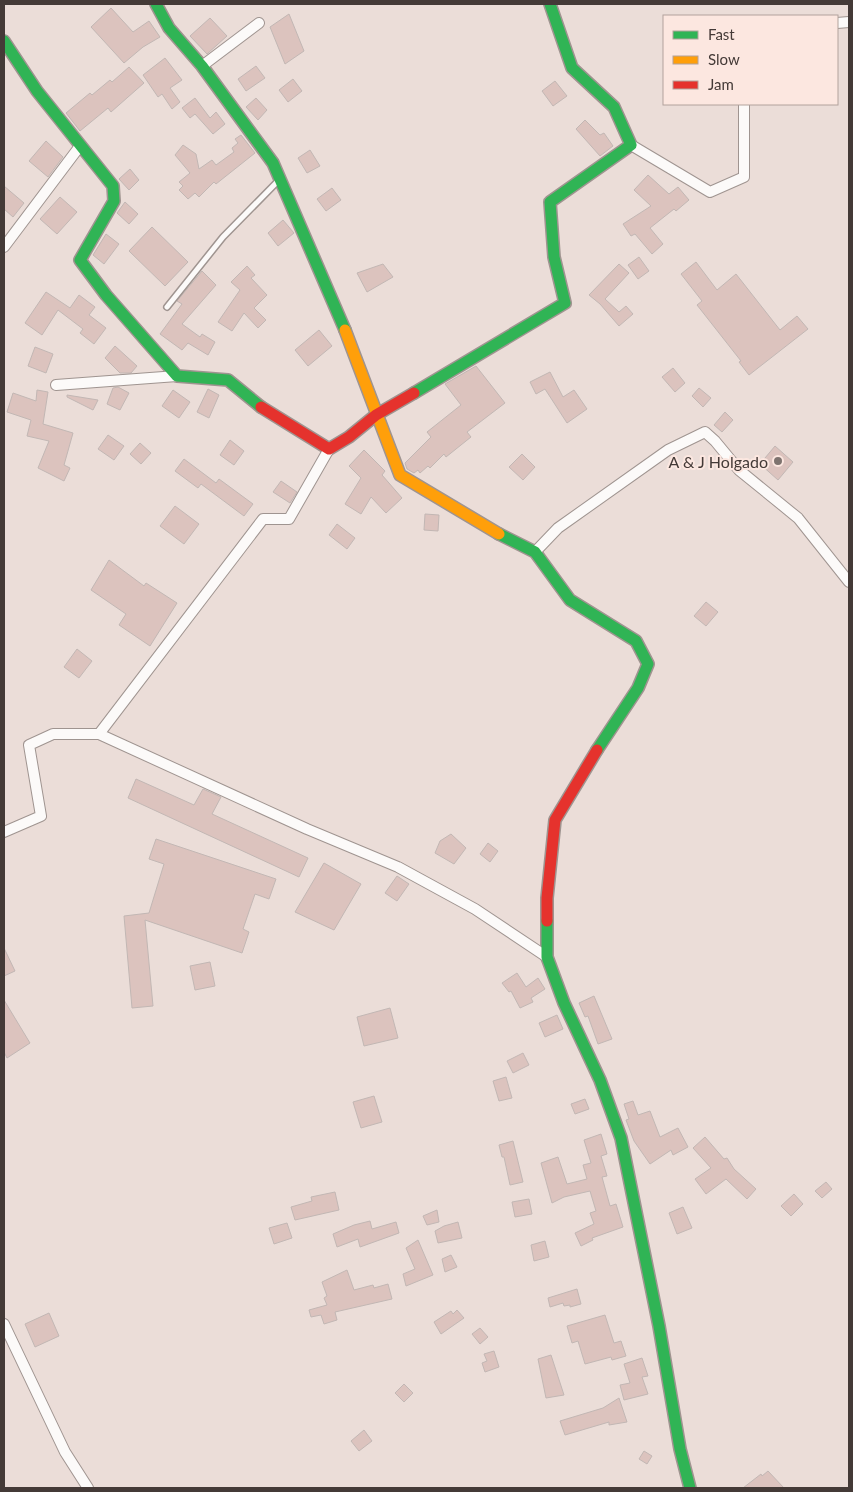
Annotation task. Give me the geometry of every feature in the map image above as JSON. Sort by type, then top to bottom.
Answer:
[{"type":"street","points":[[156,4],[169,28],[202,66],[273,163],[352,345],[376,415],[400,474],[500,534],[535,552],[570,600],[636,641],[648,664],[638,688],[594,755],[555,820],[547,898],[547,957],[564,1004],[600,1080],[620,1138],[659,1326],[680,1449],[690,1488]]},
{"type":"street","points":[[550,4],[572,68],[614,107],[632,145],[710,192],[744,177],[744,105]]},
{"type":"street","points":[[202,66],[259,23]]},
{"type":"street","points":[[4,41],[36,91],[113,186],[114,201],[80,260],[106,295],[178,376]]},
{"type":"street","points":[[99,734],[263,520],[289,519],[330,449],[349,437],[376,415],[565,303],[554,257],[550,202],[632,145]]},
{"type":"street","points":[[4,247],[80,146]]},
{"type":"street","points":[[56,385],[178,376],[228,380],[261,406],[330,449]]},
{"type":"street","points":[[535,552],[558,528],[668,450],[705,432],[739,470],[798,518],[849,582]]},
{"type":"street","points":[[4,832],[41,816],[29,745],[53,734],[99,734],[307,829],[398,867],[474,909],[547,957]]},
{"type":"street","points":[[4,1324],[65,1452],[88,1488]]},
{"type":"lane","points":[[167,307],[223,237],[280,179]]},
{"type":"building","points":[[111,8],[133,32],[149,21],[160,37],[143,47],[124,63],[91,27]]},
{"type":"building","points":[[289,14],[304,51],[285,64],[270,27]]},
{"type":"building","points":[[210,18],[227,36],[207,54],[190,36]]},
{"type":"building","points":[[165,58],[182,80],[170,88],[180,102],[172,109],[162,94],[158,97],[143,75]]},
{"type":"building","points":[[256,66],[265,78],[246,91],[238,79]]},
{"type":"building","points":[[129,67],[144,83],[111,112],[108,108],[80,131],[66,113],[90,93],[92,95],[110,80],[112,82]]},
{"type":"building","points":[[293,79],[302,91],[288,102],[279,90]]},
{"type":"building","points":[[555,81],[567,96],[553,106],[542,91]]},
{"type":"building","points":[[195,98],[210,118],[216,112],[225,124],[213,134],[195,114],[190,118],[182,108]]},
{"type":"building","points":[[256,98],[267,110],[258,120],[246,107]]},
{"type":"building","points":[[585,120],[600,135],[604,133],[613,146],[600,156],[576,129]]},
{"type":"building","points":[[241,135],[255,153],[216,184],[214,182],[199,197],[195,193],[188,199],[179,190],[183,186],[179,182],[190,173],[175,155],[183,145],[196,154],[199,169],[212,160],[216,165],[234,152],[232,148],[238,143],[235,139]]},
{"type":"building","points":[[46,141],[63,157],[48,177],[29,161]]},
{"type":"building","points":[[310,150],[320,166],[307,173],[298,158]]},
{"type":"building","points":[[130,169],[139,180],[129,190],[119,179]]},
{"type":"building","points":[[648,175],[669,194],[678,187],[689,200],[650,228],[663,244],[652,254],[635,234],[631,236],[623,224],[651,206],[634,190]]},
{"type":"building","points":[[4,186],[24,203],[13,217],[4,209]]},
{"type":"building","points":[[332,188],[341,200],[326,211],[317,199]]},
{"type":"building","points":[[60,197],[77,212],[57,234],[40,219]]},
{"type":"building","points":[[125,202],[138,214],[129,224],[117,213]]},
{"type":"building","points":[[283,220],[294,233],[278,246],[268,233]]},
{"type":"building","points":[[152,227],[188,262],[165,286],[129,251]]},
{"type":"building","points":[[106,234],[119,244],[104,264],[93,255]]},
{"type":"building","points":[[639,257],[649,271],[638,279],[628,265]]},
{"type":"building","points":[[696,262],[717,290],[736,274],[780,330],[797,316],[808,329],[749,375],[739,362],[741,361],[697,305],[702,301],[681,274]]},
{"type":"building","points":[[383,264],[393,277],[367,292],[357,273]]},
{"type":"building","points":[[619,264],[629,273],[605,299],[619,312],[626,306],[633,314],[619,326],[600,304],[589,295]]},
{"type":"building","points":[[247,266],[255,275],[251,278],[267,295],[254,308],[266,320],[258,328],[244,313],[232,331],[218,322],[240,290],[231,282]]},
{"type":"building","points":[[202,271],[216,285],[182,324],[200,337],[202,334],[215,342],[208,355],[188,343],[182,350],[160,334],[182,304],[177,301]]},
{"type":"building","points":[[46,292],[70,308],[79,295],[95,307],[89,315],[106,328],[94,344],[80,333],[83,329],[58,310],[42,335],[25,323]]},
{"type":"building","points":[[319,330],[332,346],[308,366],[295,350]]},
{"type":"building","points":[[115,346],[137,366],[131,373],[120,373],[105,358]]},
{"type":"building","points":[[35,347],[53,354],[46,373],[28,366]]},
{"type":"building","points":[[476,366],[505,403],[467,432],[471,437],[446,457],[444,454],[430,468],[428,466],[420,473],[418,470],[414,473],[407,469],[405,463],[431,437],[427,432],[461,405],[445,384]]},
{"type":"building","points":[[673,368],[685,383],[675,392],[662,377]]},
{"type":"building","points":[[550,372],[563,397],[574,390],[587,409],[567,423],[545,389],[536,394],[530,382]]},
{"type":"building","points":[[118,387],[129,393],[120,410],[107,404],[113,388]]},
{"type":"building","points":[[699,388],[711,398],[703,407],[692,396]]},
{"type":"building","points":[[208,389],[219,395],[209,418],[197,412]]},
{"type":"building","points":[[37,390],[48,392],[43,424],[73,433],[64,465],[70,468],[64,481],[38,468],[49,441],[27,436],[31,420],[7,412],[13,393],[36,401]]},
{"type":"building","points":[[173,390],[190,402],[179,418],[162,406]]},
{"type":"building","points":[[67,395],[98,400],[93,410],[67,397]]},
{"type":"building","points":[[725,412],[733,420],[722,432],[714,425]]},
{"type":"building","points":[[108,435],[124,446],[114,460],[98,449]]},
{"type":"building","points":[[230,440],[244,451],[234,465],[220,455]]},
{"type":"building","points":[[140,443],[151,453],[141,464],[130,454]]},
{"type":"building","points":[[775,446],[793,462],[778,480],[760,464]]},
{"type":"building","points":[[364,450],[385,471],[382,475],[402,498],[386,513],[371,497],[361,514],[345,504],[361,478],[349,466]]},
{"type":"building","points":[[522,454],[535,467],[523,480],[509,467]]},
{"type":"building","points":[[184,459],[216,483],[219,479],[253,504],[244,516],[201,484],[198,488],[175,471]]},
{"type":"building","points":[[281,481],[297,492],[290,503],[273,492]]},
{"type":"building","points":[[175,506],[199,524],[184,544],[160,526]]},
{"type":"building","points":[[425,514],[439,515],[438,531],[424,530]]},
{"type":"building","points":[[337,524],[355,538],[347,549],[329,535]]},
{"type":"building","points":[[109,560],[144,586],[146,583],[177,603],[150,646],[119,625],[126,614],[91,590]]},
{"type":"building","points":[[706,602],[718,612],[706,626],[694,616]]},
{"type":"building","points":[[77,649],[92,661],[79,678],[64,667]]},
{"type":"building","points":[[136,779],[194,805],[203,789],[221,797],[212,814],[308,858],[299,877],[128,798]]},
{"type":"building","points":[[451,834],[466,848],[454,864],[435,853],[440,841]]},
{"type":"building","points":[[156,839],[276,879],[269,899],[255,894],[243,929],[249,932],[242,953],[145,920],[153,1006],[132,1008],[124,916],[149,913],[164,864],[149,859]]},
{"type":"building","points":[[488,843],[498,851],[490,862],[480,854]]},
{"type":"building","points":[[324,863],[361,884],[334,930],[295,912]]},
{"type":"building","points":[[397,876],[409,884],[397,901],[385,893]]},
{"type":"building","points":[[4,948],[15,971],[4,976]]},
{"type":"building","points":[[210,962],[215,986],[195,990],[190,966]]},
{"type":"building","points":[[517,973],[526,987],[538,978],[545,989],[531,998],[533,1002],[520,1008],[511,991],[509,992],[502,983]]},
{"type":"building","points":[[594,996],[612,1039],[598,1044],[588,1016],[585,1017],[579,1003]]},
{"type":"building","points":[[4,1000],[30,1043],[7,1058],[4,1052]]},
{"type":"building","points":[[390,1008],[398,1038],[364,1046],[357,1017]]},
{"type":"building","points":[[557,1015],[563,1029],[545,1037],[539,1023]]},
{"type":"building","points":[[523,1053],[529,1065],[513,1073],[507,1061]]},
{"type":"building","points":[[506,1077],[512,1098],[499,1101],[493,1081]]},
{"type":"building","points":[[374,1096],[382,1122],[361,1128],[353,1102]]},
{"type":"building","points":[[585,1099],[589,1109],[575,1114],[571,1104]]},
{"type":"building","points":[[633,1101],[638,1115],[650,1111],[660,1137],[678,1128],[688,1147],[673,1155],[671,1150],[650,1164],[634,1141],[626,1120],[629,1119],[624,1104]]},
{"type":"building","points":[[601,1134],[607,1154],[601,1156],[607,1176],[602,1177],[610,1206],[616,1204],[623,1227],[592,1238],[593,1240],[581,1246],[575,1233],[594,1224],[590,1213],[596,1211],[590,1191],[564,1197],[552,1203],[541,1163],[558,1157],[567,1184],[587,1179],[583,1165],[591,1163],[584,1140]]},
{"type":"building","points":[[705,1137],[724,1159],[727,1158],[734,1169],[756,1189],[747,1199],[726,1179],[706,1194],[695,1179],[711,1168],[693,1148]]},
{"type":"building","points":[[513,1141],[523,1182],[510,1185],[504,1157],[502,1157],[499,1145]]},
{"type":"building","points":[[826,1182],[832,1189],[822,1198],[815,1191]]},
{"type":"building","points":[[335,1192],[339,1210],[295,1220],[291,1207],[312,1201],[311,1197]]},
{"type":"building","points":[[794,1194],[803,1204],[791,1216],[781,1206]]},
{"type":"building","points":[[529,1199],[532,1214],[515,1217],[512,1202]]},
{"type":"building","points":[[683,1207],[692,1228],[677,1234],[669,1213]]},
{"type":"building","points":[[437,1210],[439,1222],[427,1225],[423,1216]]},
{"type":"building","points":[[370,1221],[372,1229],[396,1222],[399,1233],[360,1247],[358,1239],[337,1247],[333,1234],[354,1225]]},
{"type":"building","points":[[458,1222],[462,1238],[438,1243],[435,1231]]},
{"type":"building","points":[[287,1223],[292,1238],[274,1244],[269,1228]]},
{"type":"building","points":[[418,1240],[433,1275],[406,1286],[403,1274],[415,1269],[406,1248]]},
{"type":"building","points":[[545,1241],[549,1257],[534,1261],[531,1245]]},
{"type":"building","points":[[451,1255],[457,1267],[445,1272],[442,1259]]},
{"type":"building","points":[[347,1270],[354,1290],[373,1285],[374,1288],[388,1284],[392,1299],[335,1312],[337,1320],[324,1324],[321,1315],[311,1317],[309,1310],[327,1305],[324,1298],[327,1296],[322,1282]]},
{"type":"building","points":[[577,1289],[581,1304],[570,1307],[570,1305],[564,1306],[563,1303],[550,1307],[548,1298]]},
{"type":"building","points":[[457,1310],[464,1318],[441,1334],[434,1322],[451,1311],[453,1314]]},
{"type":"building","points":[[49,1313],[59,1336],[35,1347],[25,1324]]},
{"type":"building","points":[[605,1315],[614,1343],[621,1341],[626,1356],[612,1360],[611,1357],[585,1364],[578,1341],[572,1343],[567,1326]]},
{"type":"building","points":[[480,1328],[488,1337],[480,1344],[472,1334]]},
{"type":"building","points":[[494,1351],[499,1367],[485,1372],[482,1363],[487,1361],[484,1354]]},
{"type":"building","points":[[551,1355],[564,1395],[546,1398],[538,1359]]},
{"type":"building","points":[[642,1358],[648,1376],[642,1377],[648,1394],[624,1400],[620,1385],[630,1383],[624,1364]]},
{"type":"building","points":[[404,1384],[413,1393],[404,1402],[395,1393]]},
{"type":"building","points":[[619,1398],[627,1422],[609,1425],[609,1422],[565,1435],[560,1421],[603,1408]]},
{"type":"building","points":[[364,1430],[372,1441],[359,1451],[351,1441]]},
{"type":"building","points":[[644,1451],[652,1456],[647,1464],[639,1459]]},
{"type":"building","points":[[768,1471],[784,1488],[743,1488],[761,1474],[762,1476]]},
{"type":"traffic: fast","points":[[156,4],[169,28],[202,66],[273,163],[345,330]]},
{"type":"traffic: fast","points":[[414,393],[565,303],[554,257],[550,202],[631,145],[614,107],[572,68],[550,4]]},
{"type":"traffic: fast","points":[[4,41],[37,91],[113,186],[114,201],[80,260],[106,295],[177,376],[228,380],[261,407]]},
{"type":"traffic: fast","points":[[499,534],[535,552],[570,600],[636,641],[648,664],[638,688],[597,750]]},
{"type":"traffic: fast","points":[[547,921],[547,957],[564,1003],[600,1080],[621,1138],[659,1326],[680,1449],[690,1488]]},
{"type":"traffic: slow","points":[[345,330],[400,475],[499,534]]},
{"type":"traffic: jam","points":[[261,407],[329,449],[349,437],[376,415],[414,393]]},
{"type":"traffic: jam","points":[[547,921],[547,898],[555,820],[597,750]]},
{"type":"place","name":"A & J Holgado","points":[[778,461]]}]
